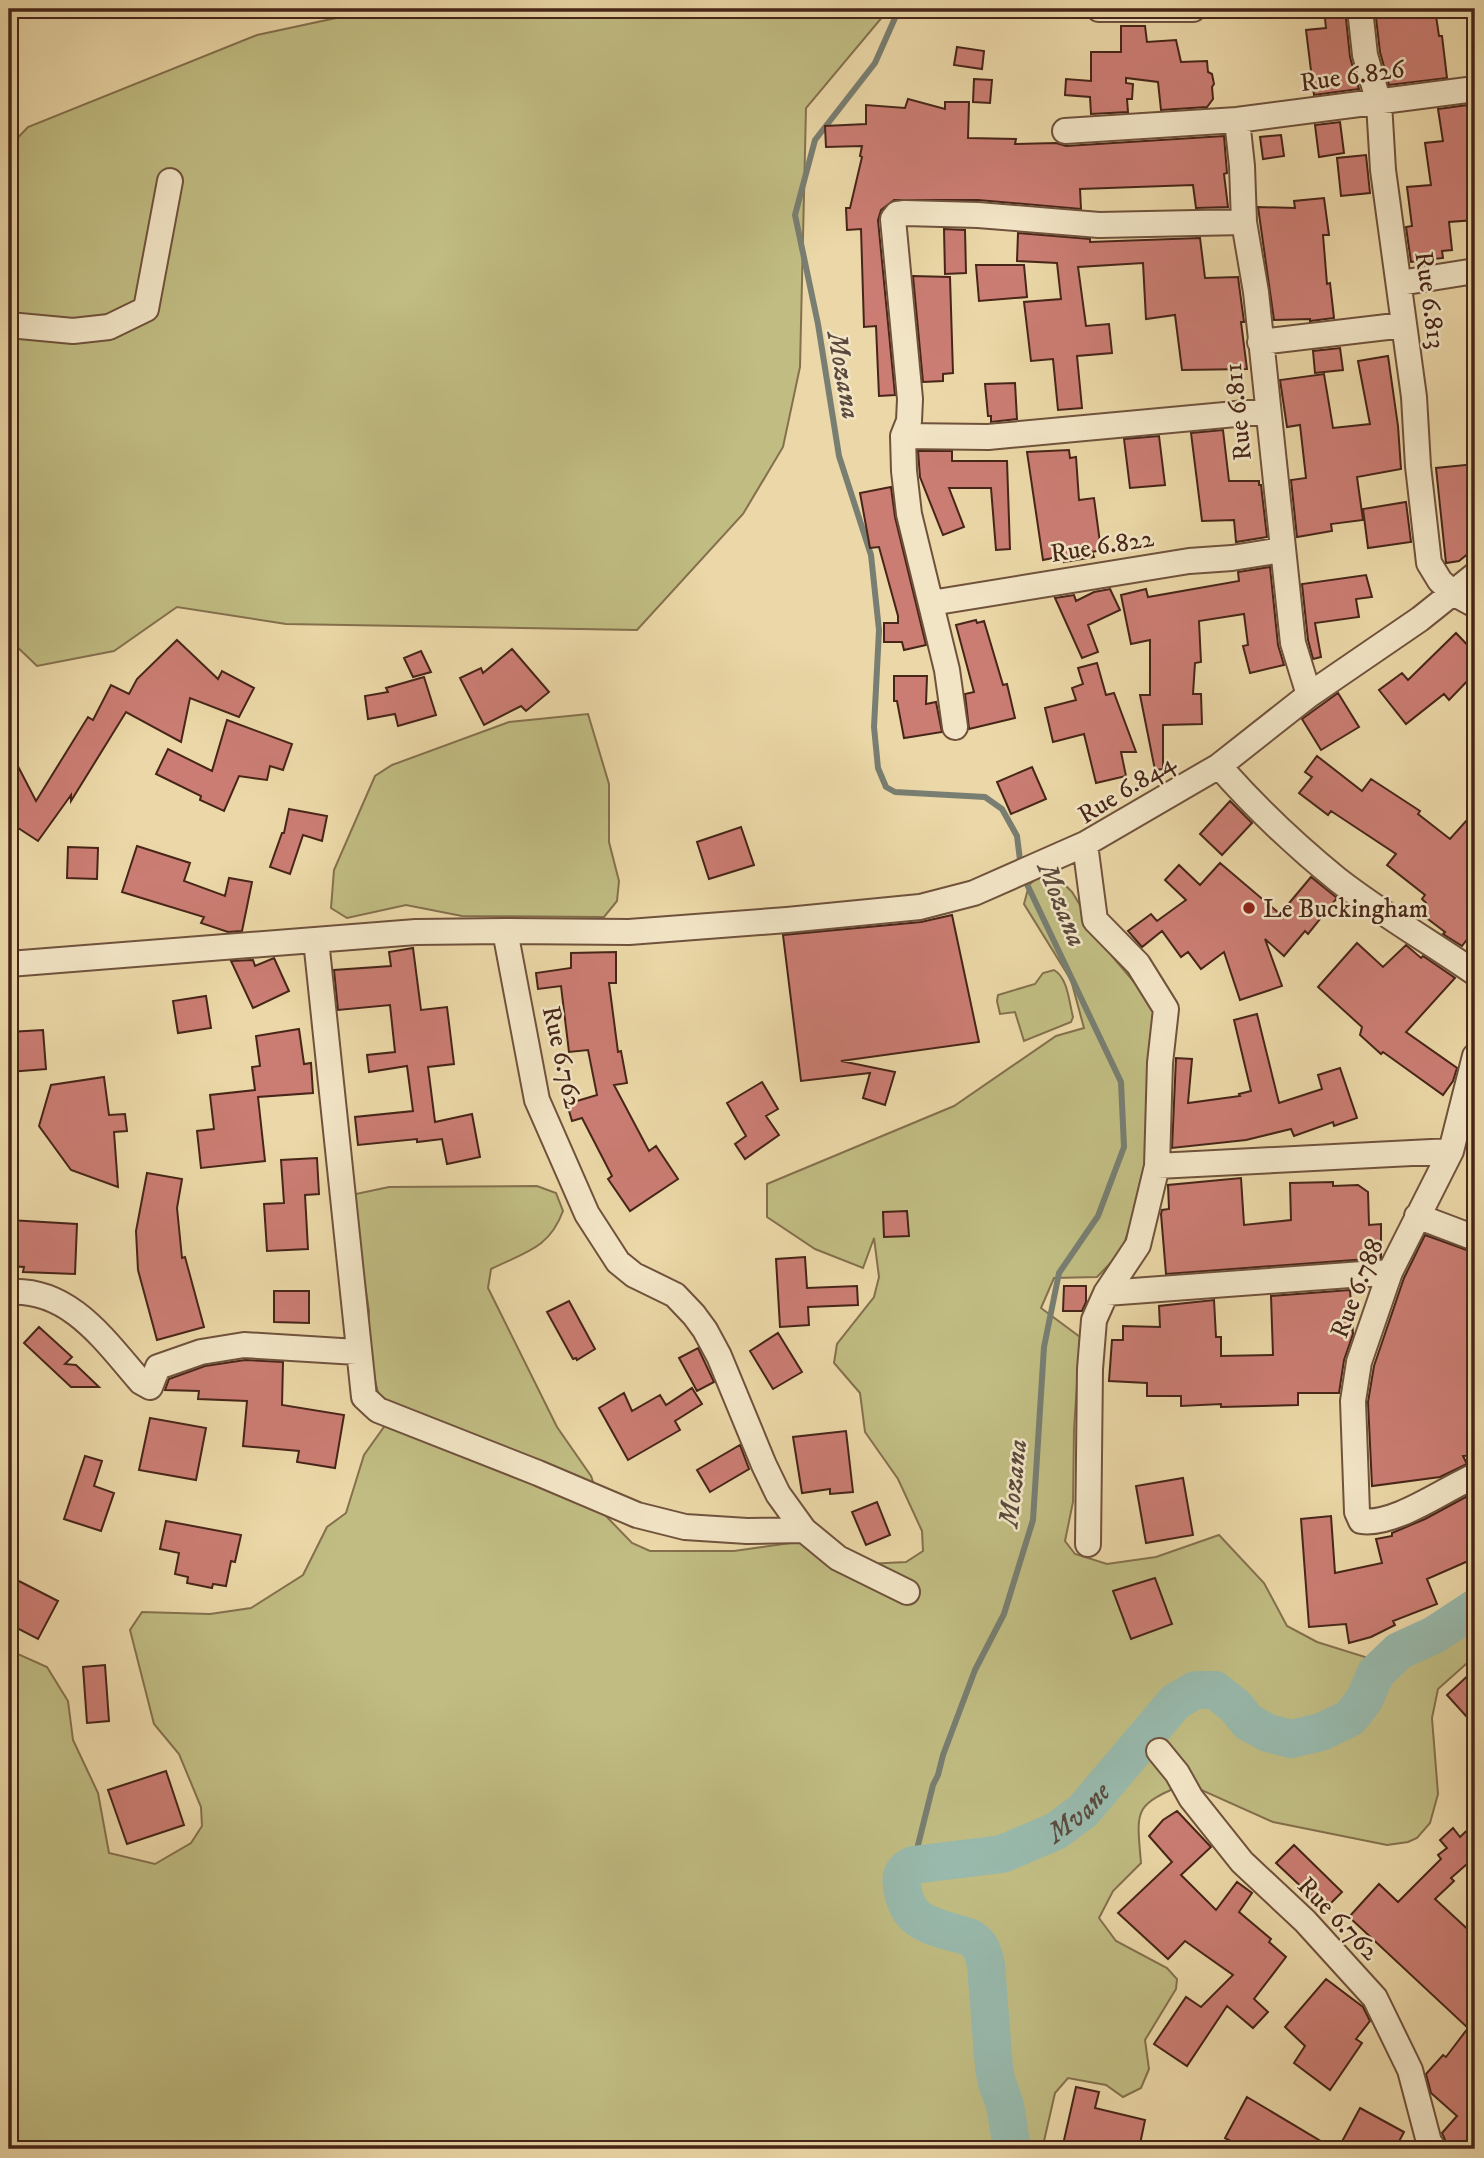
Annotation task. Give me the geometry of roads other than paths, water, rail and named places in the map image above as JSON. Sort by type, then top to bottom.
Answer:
[{"type":"street","points":[[1099,9],[1193,9]]},
{"type":"street","name":"Rue 6.813","points":[[1360,9],[1365,55],[1379,103],[1383,170],[1400,283],[1429,563],[1440,581],[1453,593],[1475,606]]},
{"type":"street","name":"Rue 6.826","points":[[1065,131],[1237,120],[1475,89]]},
{"type":"street","name":"Rue 6.811","points":[[1237,120],[1244,222],[1256,292],[1293,643],[1309,695]]},
{"type":"street","points":[[9,325],[73,331],[109,327],[146,309],[170,181]]},
{"type":"street","points":[[956,727],[947,670],[909,514],[903,436],[909,421],[910,399],[892,219],[897,214],[978,215],[1099,225],[1244,222]]},
{"type":"street","points":[[1400,283],[1475,271]]},
{"type":"street","points":[[1260,342],[1404,325]]},
{"type":"street","points":[[903,436],[988,438],[1268,411]]},
{"type":"street","name":"Rue 6.822","points":[[931,603],[1189,561],[1233,558],[1282,550]]},
{"type":"street","name":"Rue 6.844","points":[[1088,1545],[1091,1342],[1094,1320],[1106,1293],[1138,1244],[1157,1166],[1160,1063],[1166,1009],[1138,964],[1095,920],[1085,844],[1219,766],[1309,695],[1420,619],[1475,575]]},
{"type":"street","points":[[1219,766],[1249,800],[1296,845],[1340,881],[1475,973]]},
{"type":"street","points":[[9,964],[416,932],[629,932],[920,907],[974,892],[1085,844]]},
{"type":"street","name":"Rue 6.762","points":[[505,931],[537,1100],[587,1214],[618,1262],[634,1275],[674,1295],[705,1329],[773,1484],[804,1530],[838,1558],[907,1592]]},
{"type":"street","points":[[316,940],[357,1352],[364,1397],[377,1410],[637,1515],[685,1527],[747,1531],[804,1530]]},
{"type":"street","name":"Rue 6.788","points":[[1475,1056],[1451,1151],[1390,1272],[1359,1362],[1353,1401],[1357,1512],[1362,1521],[1371,1522],[1393,1516],[1475,1476]]},
{"type":"street","points":[[1157,1166],[1451,1151]]},
{"type":"street","points":[[1417,1216],[1475,1238]]},
{"type":"street","points":[[1106,1293],[1390,1272]]},
{"type":"street","points":[[9,1292],[42,1295],[69,1307],[95,1329],[141,1382],[150,1387],[158,1367],[201,1352],[244,1345],[357,1352]]},
{"type":"street","name":"Rue 6.762","points":[[1159,1751],[1177,1773],[1191,1798],[1242,1862],[1305,1921],[1375,1998],[1410,2070],[1429,2142],[1434,2149]]},
{"type":"waterway","name":"Mozana","points":[[899,9],[875,63],[815,140],[795,215],[818,324],[839,456],[871,555],[879,630],[874,727],[878,768],[886,787],[895,792],[985,797],[1002,809],[1017,836],[1021,868]]},
{"type":"waterway","name":"Mozana","points":[[913,1865],[943,1755],[975,1670],[1004,1614],[1033,1520],[1044,1347],[1059,1273],[1098,1216],[1124,1147],[1121,1082],[1024,878]]},
{"type":"waterway","name":"Mvane","points":[[1012,2149],[1005,2105],[994,2068],[986,1965],[982,1952],[971,1938],[927,1924],[913,1914],[904,1897],[902,1876],[905,1871],[913,1865],[1002,1854],[1056,1831],[1083,1811],[1175,1702],[1195,1690],[1215,1690],[1235,1706],[1248,1722],[1268,1733],[1291,1739],[1321,1732],[1350,1718],[1364,1700],[1376,1673],[1399,1651],[1434,1635],[1475,1608]]},
{"type":"place","name":"Le Buckingham","points":[[1249,908]]}]
